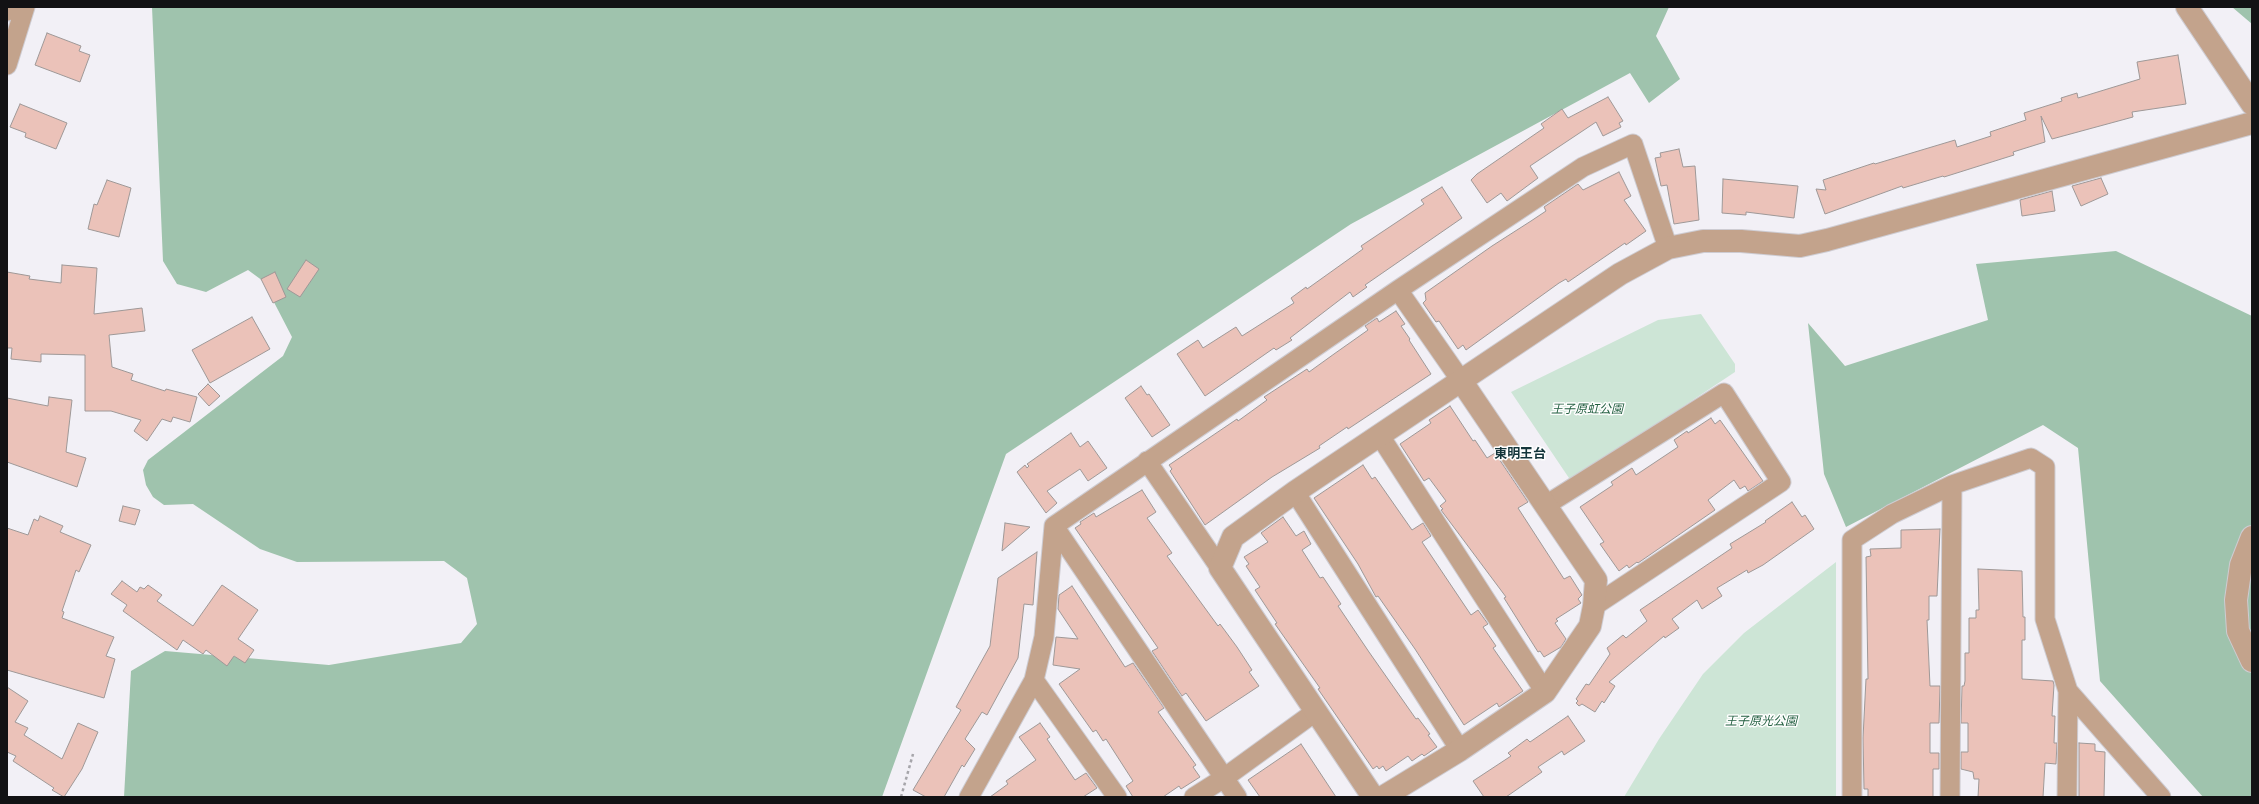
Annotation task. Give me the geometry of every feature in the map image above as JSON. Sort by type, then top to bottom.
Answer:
[{"type":"street","points":[[7,11],[8,7]]},
{"type":"street","points":[[7,65],[25,7]]},
{"type":"street","points":[[2187,7],[2252,104]]},
{"type":"street","points":[[1220,568],[1233,537],[1295,492],[1462,382],[1620,274],[1668,248],[1703,241],[1741,241],[1800,246],[1827,240],[2252,123]]},
{"type":"street","points":[[969,797],[1034,680],[1044,637],[1054,526],[1398,290],[1583,167],[1632,144],[1668,248]]},
{"type":"street","points":[[1383,797],[1460,750],[1544,692],[1590,626],[1594,606],[1596,580],[1398,290]]},
{"type":"street","points":[[1546,505],[1724,393],[1782,482],[1594,606]]},
{"type":"street","points":[[1380,436],[1544,692]]},
{"type":"street","points":[[1852,797],[1852,540],[1892,514],[1952,485],[2031,458],[2045,467],[2045,619],[2068,691],[2068,797]]},
{"type":"street","points":[[1147,461],[1373,797]]},
{"type":"street","points":[[1950,797],[1952,485]]},
{"type":"street","points":[[1295,492],[1460,750]]},
{"type":"street","points":[[1054,526],[1237,797]]},
{"type":"street","points":[[2252,537],[2241,566],[2236,600],[2238,631],[2252,661]]},
{"type":"street","points":[[1034,680],[1117,797]]},
{"type":"street","points":[[2068,691],[2161,797]]},
{"type":"street","points":[[1194,797],[1224,778],[1315,712]]},
{"type":"path","points":[[901,797],[913,754]]},
{"type":"green space","points":[[152,7],[1669,7],[1656,36],[1680,79],[1649,103],[1630,73],[1351,224],[1006,454],[882,797],[124,797],[131,671],[165,651],[329,665],[461,643],[477,624],[467,578],[444,561],[297,562],[260,549],[193,504],[164,505],[153,497],[146,485],[143,470],[148,460],[283,356],[292,337],[263,281],[248,270],[206,292],[177,284],[163,261]]},
{"type":"green space","points":[[2232,7],[2252,7],[2252,24]]},
{"type":"green space","points":[[2116,251],[2252,316],[2252,797],[2203,797],[2100,681],[2078,448],[2043,425],[1846,527],[1824,474],[1808,323],[1845,366],[1988,320],[1976,264]]},
{"type":"green space","name":"王子原虹公園","points":[[1701,314],[1735,364],[1735,372],[1571,481],[1511,392],[1658,320]]},
{"type":"green space","name":"王子原光公園","points":[[1836,562],[1836,797],[1624,797],[1659,739],[1703,674],[1744,633]]},
{"type":"building","points":[[47,33],[81,46],[79,51],[90,55],[80,82],[35,65]]},
{"type":"building","points":[[2178,55],[2186,104],[2132,112],[2133,117],[2052,139],[2041,116],[2045,142],[2013,152],[2014,155],[1944,177],[1943,176],[1903,188],[1902,186],[1825,214],[1816,189],[1826,190],[1823,180],[1874,163],[1875,164],[1955,140],[1957,147],[1991,136],[1990,132],[2026,120],[2024,113],[2062,101],[2061,98],[2077,93],[2078,98],[2140,79],[2137,62]]},
{"type":"building","points":[[1608,97],[1623,121],[1619,123],[1621,127],[1603,136],[1596,122],[1530,166],[1538,178],[1507,201],[1501,193],[1487,203],[1471,180],[1477,174],[1544,128],[1541,124],[1562,109],[1568,118]]},
{"type":"building","points":[[20,104],[67,123],[56,149],[25,137],[26,133],[10,127]]},
{"type":"building","points":[[1679,149],[1683,167],[1695,166],[1699,220],[1674,224],[1667,185],[1661,186],[1655,158],[1661,157],[1660,153]]},
{"type":"building","points":[[1619,172],[1631,196],[1624,200],[1646,231],[1626,245],[1625,243],[1568,282],[1566,279],[1559,283],[1466,350],[1463,345],[1458,349],[1439,321],[1436,322],[1423,303],[1426,300],[1425,293],[1492,246],[1546,211],[1544,207],[1578,184],[1583,190]]},
{"type":"building","points":[[2101,178],[2108,194],[2081,206],[2072,186]]},
{"type":"building","points":[[1723,179],[1798,186],[1794,218],[1746,212],[1746,215],[1722,213]]},
{"type":"building","points":[[107,180],[131,188],[119,237],[88,229],[94,204],[97,205]]},
{"type":"building","points":[[1442,187],[1462,218],[1365,285],[1367,287],[1353,297],[1350,292],[1290,338],[1292,340],[1276,350],[1274,348],[1205,396],[1177,354],[1198,340],[1203,348],[1236,327],[1242,336],[1294,303],[1291,298],[1306,287],[1307,289],[1363,249],[1361,246],[1424,204],[1421,200]]},
{"type":"building","points":[[2052,191],[2055,211],[2022,216],[2020,200]]},
{"type":"building","points":[[306,260],[319,269],[300,297],[287,289]]},
{"type":"building","points":[[62,265],[97,268],[94,314],[142,308],[145,331],[109,335],[112,367],[133,374],[131,380],[165,391],[166,389],[197,397],[190,422],[173,417],[171,422],[162,419],[147,441],[134,431],[141,420],[111,411],[85,411],[85,355],[41,354],[41,362],[11,359],[12,348],[7,348],[7,272],[30,276],[29,279],[61,283]]},
{"type":"building","points":[[275,272],[286,297],[273,303],[261,279]]},
{"type":"building","points":[[1396,311],[1405,324],[1401,326],[1431,374],[1348,429],[1347,427],[1319,446],[1320,448],[1272,477],[1205,525],[1170,471],[1172,469],[1169,465],[1237,419],[1238,421],[1267,400],[1264,397],[1307,369],[1309,372],[1368,330],[1365,326],[1377,318],[1379,322]]},
{"type":"building","points":[[252,317],[270,349],[210,383],[192,350]]},
{"type":"building","points":[[208,384],[220,396],[209,406],[198,394]]},
{"type":"building","points":[[1141,386],[1147,395],[1149,394],[1170,425],[1152,437],[1125,398]]},
{"type":"building","points":[[49,397],[72,400],[66,452],[86,458],[77,487],[7,462],[7,398],[48,406]]},
{"type":"building","points":[[1450,406],[1473,441],[1475,440],[1487,458],[1495,453],[1528,502],[1518,508],[1564,579],[1570,576],[1582,595],[1578,599],[1581,603],[1556,619],[1558,621],[1555,623],[1566,639],[1561,647],[1544,657],[1540,651],[1538,652],[1504,598],[1506,597],[1441,510],[1443,509],[1440,506],[1446,501],[1429,478],[1424,481],[1400,444],[1431,423],[1429,420]]},
{"type":"building","points":[[1711,418],[1715,424],[1720,420],[1763,481],[1748,491],[1745,486],[1740,489],[1734,480],[1708,500],[1715,510],[1638,563],[1637,562],[1629,568],[1627,565],[1619,571],[1600,544],[1604,542],[1580,507],[1613,485],[1611,482],[1632,468],[1636,475],[1678,447],[1674,440]]},
{"type":"building","points":[[1071,433],[1080,447],[1088,441],[1107,468],[1088,481],[1080,469],[1047,491],[1057,503],[1046,513],[1017,472],[1025,465],[1027,468],[1029,466],[1027,464]]},
{"type":"building","points":[[1363,465],[1372,479],[1375,477],[1412,530],[1423,523],[1431,536],[1422,542],[1471,615],[1478,610],[1488,624],[1483,627],[1496,646],[1493,648],[1523,691],[1499,707],[1497,703],[1464,725],[1415,649],[1378,596],[1376,597],[1358,564],[1314,498]]},
{"type":"building","points":[[1142,490],[1156,512],[1147,518],[1172,553],[1167,556],[1218,626],[1220,624],[1237,647],[1252,670],[1249,672],[1259,686],[1206,721],[1186,693],[1182,696],[1152,651],[1158,648],[1075,528],[1081,524],[1080,522],[1094,513],[1096,517]]},
{"type":"building","points":[[1792,502],[1802,517],[1805,515],[1814,529],[1763,565],[1748,573],[1747,570],[1717,588],[1722,596],[1702,609],[1697,600],[1672,619],[1679,628],[1665,638],[1664,636],[1609,682],[1615,686],[1604,703],[1602,701],[1595,712],[1582,704],[1579,706],[1576,703],[1578,701],[1576,699],[1586,684],[1589,685],[1610,654],[1607,648],[1623,635],[1626,638],[1647,621],[1640,610],[1732,548],[1730,544],[1766,522],[1765,521]]},
{"type":"building","points":[[123,506],[140,510],[135,525],[119,521]]},
{"type":"building","points":[[40,516],[63,526],[60,532],[91,545],[79,572],[76,570],[62,611],[64,612],[62,618],[114,637],[106,656],[115,659],[104,698],[7,670],[7,528],[28,535],[34,519],[38,521]]},
{"type":"building","points":[[1283,517],[1296,536],[1304,531],[1311,544],[1302,550],[1320,578],[1323,577],[1341,604],[1338,606],[1369,652],[1416,719],[1418,718],[1430,734],[1428,735],[1437,747],[1424,756],[1422,754],[1412,761],[1408,756],[1386,771],[1383,766],[1379,769],[1377,766],[1373,769],[1318,689],[1320,688],[1275,624],[1277,623],[1255,590],[1260,587],[1246,566],[1249,564],[1244,557],[1268,542],[1261,533]]},
{"type":"building","points":[[1005,523],[1030,527],[1002,551]]},
{"type":"building","points":[[1940,529],[1937,596],[1929,596],[1929,620],[1927,620],[1930,686],[1940,686],[1939,723],[1930,723],[1930,753],[1939,753],[1939,769],[1933,769],[1933,797],[1868,797],[1868,789],[1864,789],[1863,738],[1866,679],[1868,679],[1866,557],[1871,556],[1870,549],[1901,548],[1901,530]]},
{"type":"building","points":[[1037,552],[1033,605],[1024,604],[1018,658],[987,715],[982,712],[965,739],[975,749],[964,767],[962,765],[944,797],[926,797],[913,790],[961,710],[956,707],[990,646],[998,578]]},
{"type":"building","points":[[1978,569],[2022,571],[2025,640],[2022,640],[2022,679],[2053,681],[2054,685],[2052,716],[2055,716],[2054,743],[2057,743],[2056,764],[2045,763],[2043,797],[1978,797],[1979,779],[1974,779],[1973,772],[1961,769],[1961,752],[1968,752],[1968,723],[1961,723],[1962,686],[1964,686],[1965,681],[1965,653],[1969,653],[1969,618],[1976,618],[1976,610],[1979,610]]},
{"type":"building","points":[[122,581],[137,592],[140,587],[144,589],[148,585],[162,595],[157,601],[193,626],[222,585],[258,610],[238,639],[254,650],[245,663],[234,656],[227,666],[206,650],[203,654],[183,640],[177,650],[123,611],[127,605],[111,594]]},
{"type":"building","points":[[1072,586],[1125,667],[1133,663],[1164,708],[1158,712],[1196,765],[1193,767],[1200,777],[1181,789],[1179,786],[1163,797],[1133,797],[1126,786],[1133,781],[1106,739],[1103,741],[1096,730],[1093,732],[1059,684],[1080,669],[1053,665],[1056,637],[1078,639],[1058,609],[1059,595]]},
{"type":"building","points":[[7,687],[28,701],[15,722],[28,728],[24,735],[62,759],[78,723],[98,732],[82,769],[64,797],[52,790],[54,788],[13,761],[16,756],[7,752]]},
{"type":"building","points":[[1568,716],[1585,741],[1564,755],[1562,751],[1538,767],[1542,772],[1506,797],[1484,797],[1473,781],[1511,756],[1508,753],[1527,739],[1530,742]]},
{"type":"building","points":[[1040,723],[1050,737],[1047,739],[1075,780],[1086,773],[1097,788],[1083,797],[990,797],[1008,784],[1006,781],[1036,760],[1019,737]]},
{"type":"building","points":[[2079,743],[2095,744],[2095,751],[2105,752],[2104,797],[2079,797]]},
{"type":"building","points":[[1301,744],[1336,797],[1260,797],[1248,780]]},
{"type":"district","name":"東明王台","points":[[1520,454]]}]
